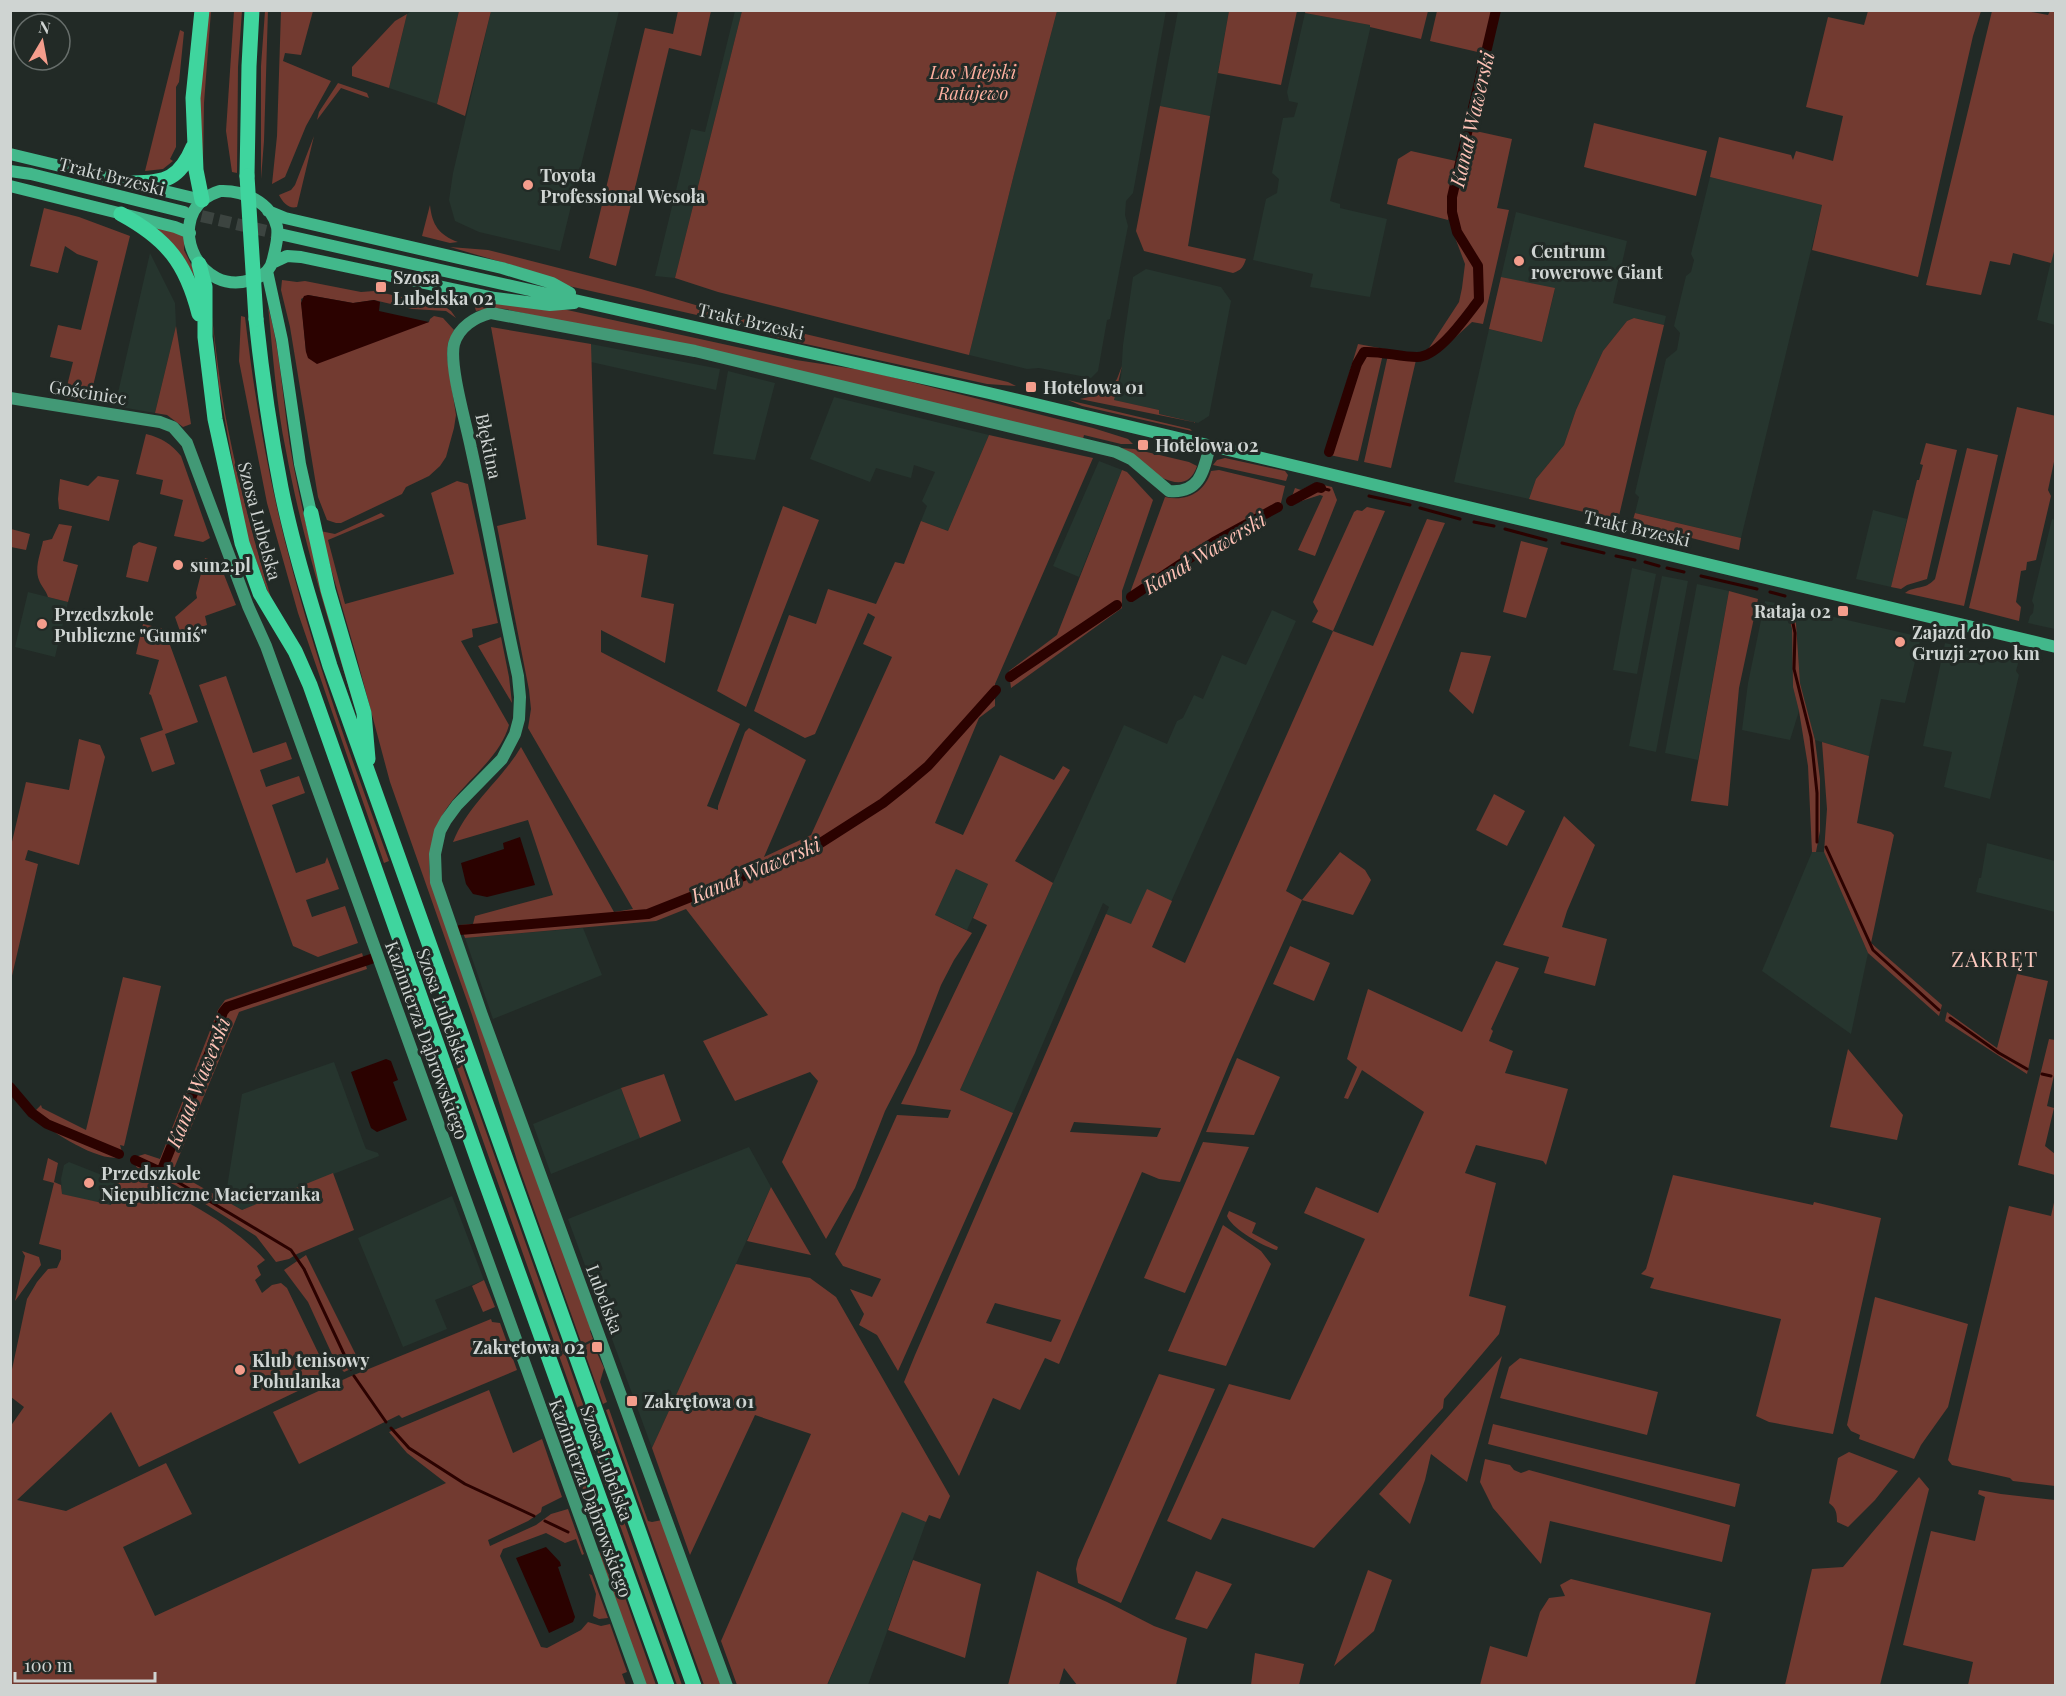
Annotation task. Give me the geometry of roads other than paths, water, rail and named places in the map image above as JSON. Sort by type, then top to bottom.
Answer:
[{"type":"highway","points":[[202,10],[193,98],[194,144],[197,178],[202,200]]},
{"type":"highway","points":[[252,10],[247,176],[256,319],[269,426],[294,542],[330,666],[370,779]]},
{"type":"highway","points":[[133,183],[161,182],[170,178],[185,163],[194,144]]},
{"type":"highway","points":[[121,214],[152,232],[178,261],[193,289],[205,337]]},
{"type":"highway","points":[[199,264],[205,287],[205,337]]},
{"type":"highway","name":"Szosa Lubelska","points":[[205,337],[218,437],[242,543],[260,593],[295,651],[310,686],[667,1686]]},
{"type":"highway","points":[[311,513],[328,590],[364,713],[370,779]]},
{"type":"highway","name":"Szosa Lubelska","points":[[370,779],[694,1686]]},
{"type":"main road","points":[[10,154],[202,200]]},
{"type":"main road","name":"Trakt Brzeski","points":[[10,169],[184,212]]},
{"type":"main road","points":[[10,186],[175,227],[190,233]]},
{"type":"main road","points":[[311,513],[300,464],[270,267],[277,228],[268,211],[257,200],[239,192],[220,191],[202,200],[194,214],[190,233],[192,251],[199,264],[212,276],[226,282],[248,281],[258,277],[270,267],[287,256],[495,298],[550,305],[585,302]]},
{"type":"main road","points":[[268,211],[285,218],[502,267],[552,284],[585,302]]},
{"type":"main road","name":"Trakt Brzeski","points":[[284,235],[1210,445],[2055,647]]},
{"type":"street","name":"Błękitna","points":[[451,925],[435,875],[435,854],[440,831],[457,805],[502,759],[515,734],[519,719],[520,698],[518,676],[453,357],[456,340],[468,324],[491,313],[695,351],[1116,452],[1131,459],[1169,491],[1182,491],[1196,484],[1203,472],[1210,445]]},
{"type":"street","name":"Gościniec","points":[[10,398],[160,422]]},
{"type":"street","name":"Kazimierza Dąbrowskiego","points":[[160,422],[173,427],[187,443],[248,606],[266,646],[641,1686]]},
{"type":"street","name":"Lubelska","points":[[451,925],[648,1474],[727,1686]]},
{"type":"waterway","name":"Kanał Wawerski","points":[[1329,452],[1357,364],[1364,352],[1410,357],[1425,355],[1443,343],[1479,300],[1478,266],[1457,232],[1452,212],[1452,197],[1496,10]]},
{"type":"waterway","name":"Kanał Wawerski","points":[[1291,501],[1317,487],[1321,488]]},
{"type":"waterway","points":[[1321,488],[1329,490]]},
{"type":"waterway","points":[[1369,496],[1410,505]]},
{"type":"waterway","name":"Kanał Wawerski","points":[[1131,597],[1214,542],[1278,507]]},
{"type":"waterway","points":[[1420,508],[1460,519]]},
{"type":"waterway","points":[[1474,522],[1494,526]]},
{"type":"waterway","points":[[1505,529],[1546,540]]},
{"type":"waterway","points":[[1562,543],[1604,553]]},
{"type":"waterway","points":[[1616,556],[1635,560]]},
{"type":"waterway","points":[[1645,562],[1659,566]]},
{"type":"waterway","points":[[1667,568],[1684,572]]},
{"type":"waterway","points":[[1701,576],[1757,589]]},
{"type":"waterway","points":[[1770,592],[1785,596]]},
{"type":"waterway","name":"Kanał Wawerski","points":[[1010,677],[1117,605]]},
{"type":"waterway","points":[[1790,609],[1795,633],[1794,669],[1811,737],[1817,793],[1817,842]]},
{"type":"waterway","name":"Kanał Wawerski","points":[[460,930],[648,914],[789,858],[819,844],[883,803],[908,783],[928,766],[996,690]]},
{"type":"waterway","points":[[1826,847],[1873,950],[1939,1010]]},
{"type":"waterway","name":"Kanał Wawerski","points":[[135,1160],[161,1172],[211,1049],[223,1012],[227,1007],[371,959]]},
{"type":"waterway","points":[[1950,1018],[1999,1053],[2027,1069]]},
{"type":"waterway","points":[[2042,1074],[2051,1076]]},
{"type":"waterway","name":"Kanał Wawerski","points":[[10,1087],[32,1113],[47,1124],[119,1154]]},
{"type":"waterway","points":[[161,1172],[291,1250],[304,1269],[351,1369]]},
{"type":"waterway","points":[[354,1376],[386,1422]]},
{"type":"waterway","points":[[391,1428],[409,1448],[465,1484],[534,1516]]},
{"type":"waterway","points":[[545,1521],[568,1532]]},
{"type":"tunnel","points":[[184,212],[284,235]]},
{"type":"place","name":"Toyota Professional Wesoła","points":[[528,185]]},
{"type":"place","name":"Centrum rowerowe Giant","points":[[1519,261]]},
{"type":"place","name":"Szosa Lubelska 02","points":[[381,287]]},
{"type":"place","name":"Hotelowa 01","points":[[1031,387]]},
{"type":"place","name":"Hotelowa 02","points":[[1143,445]]},
{"type":"place","name":"sun2.pl","points":[[178,565]]},
{"type":"place","name":"Rataja 02","points":[[1843,611]]},
{"type":"place","name":"Przedszkole Publiczne \"Gumiś\"","points":[[42,624]]},
{"type":"place","name":"Zajazd do Gruzji 2700 km","points":[[1900,642]]},
{"type":"place","name":"Przedszkole Niepubliczne Macierzanka","points":[[89,1183]]},
{"type":"place","name":"Zakrętowa 02","points":[[597,1347]]},
{"type":"place","name":"Klub tenisowy Pohulanka","points":[[240,1370]]},
{"type":"place","name":"Zakrętowa 01","points":[[632,1401]]},
{"type":"district","name":"ZAKRĘT","points":[[1995,958]]},
{"type":"park label","name":"Las Miejski Ratajewo","points":[[973,82]]}]
